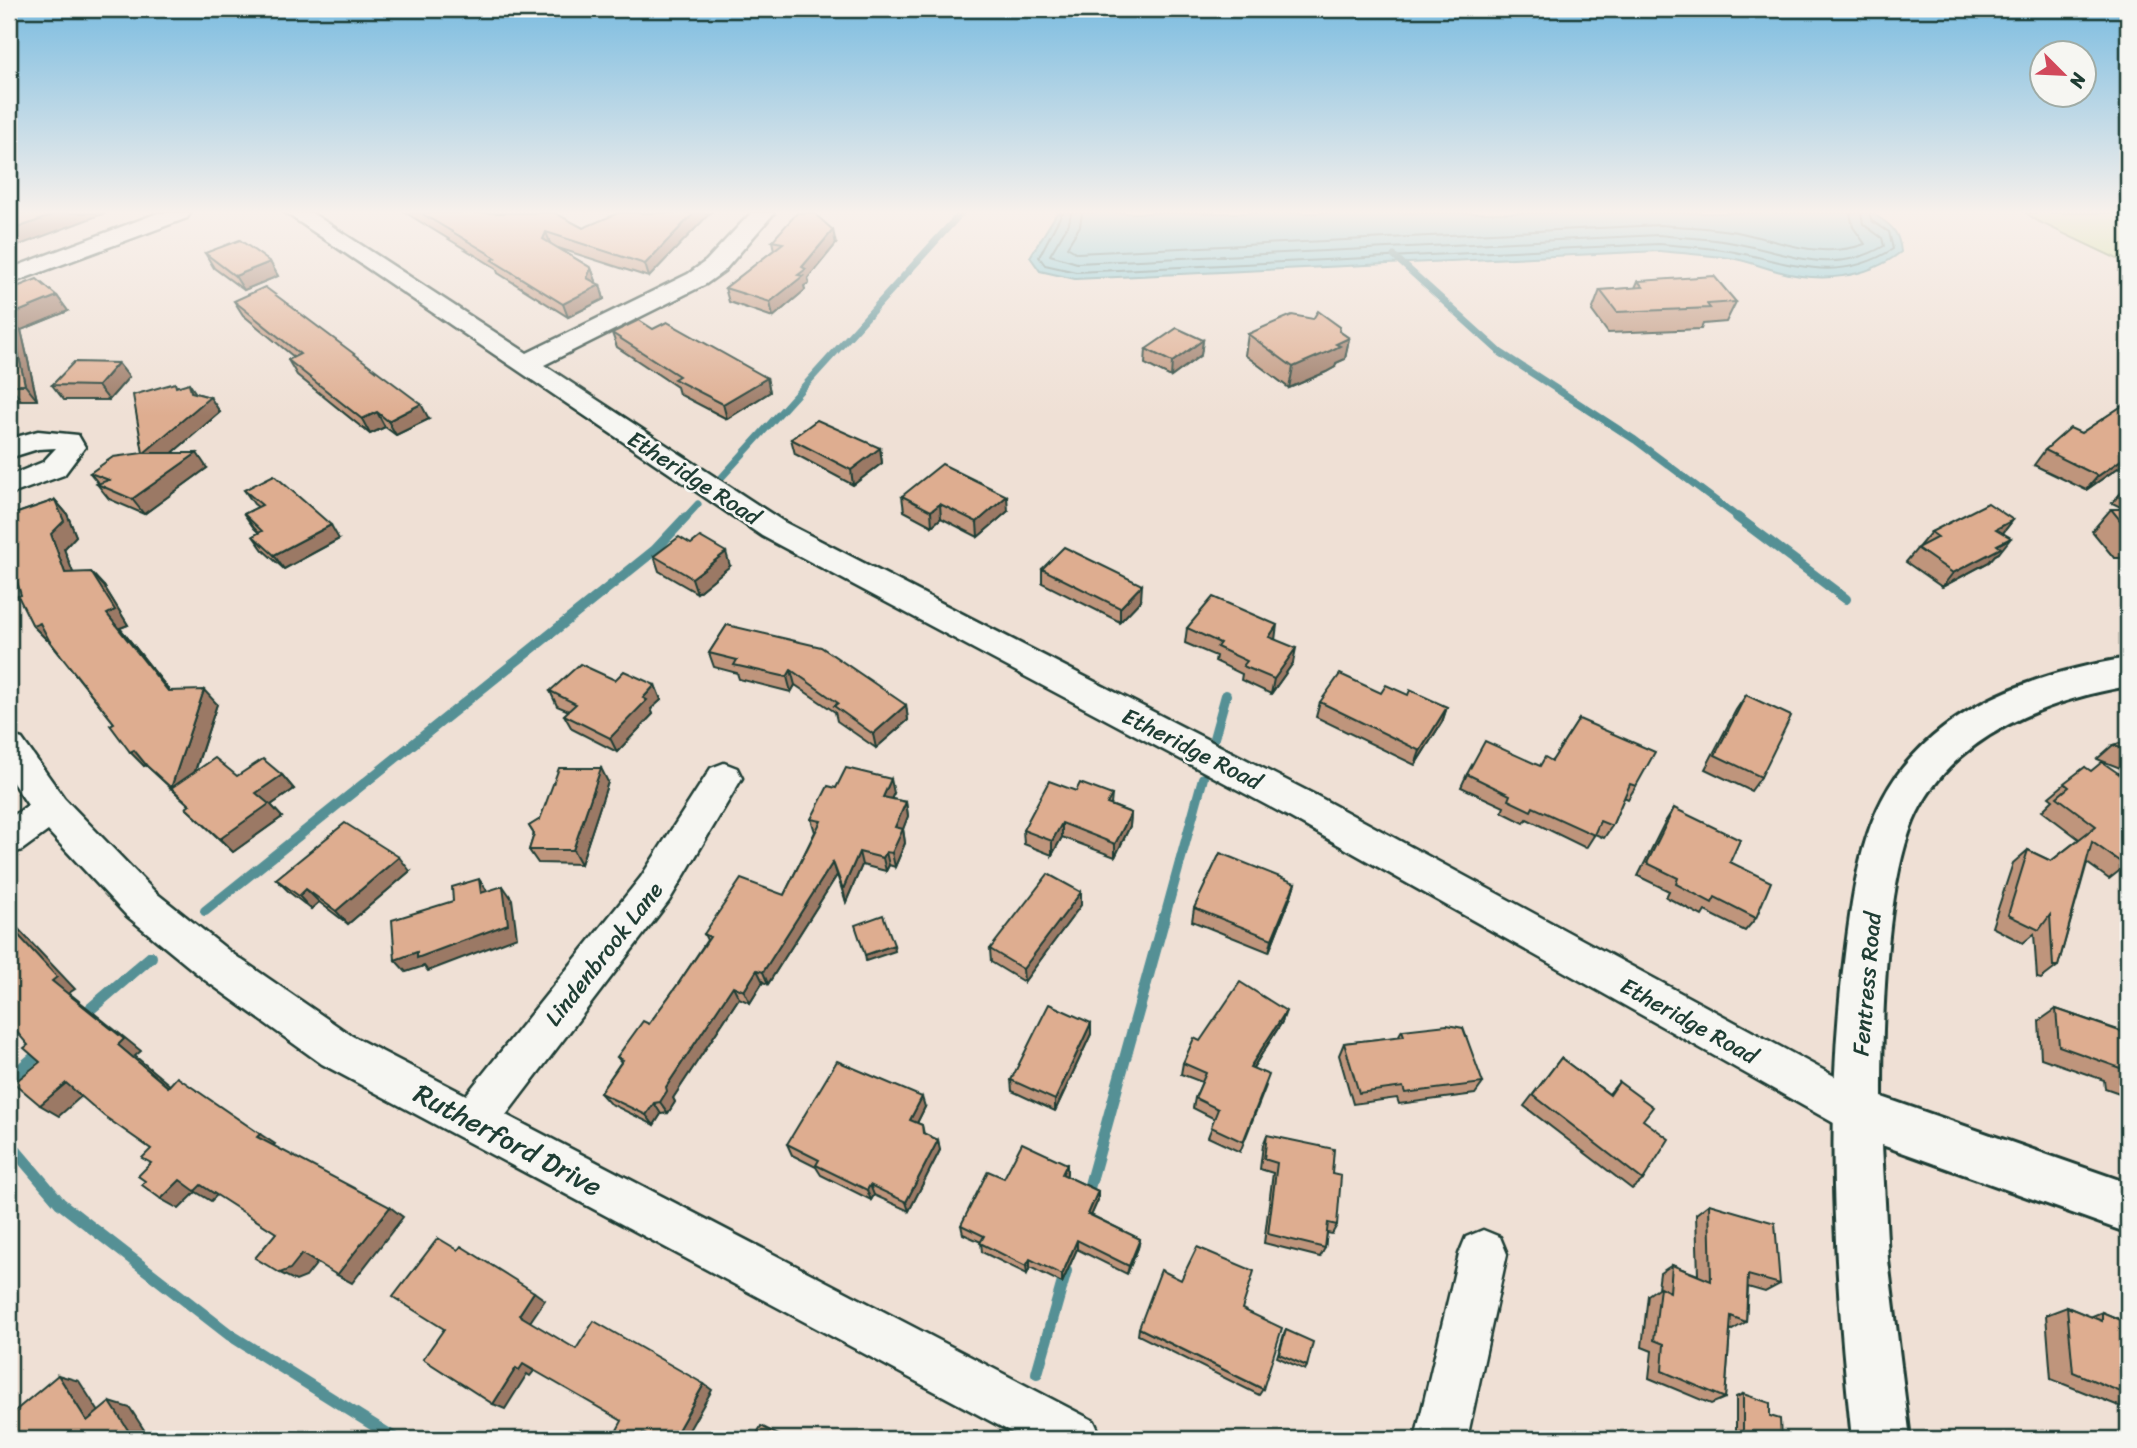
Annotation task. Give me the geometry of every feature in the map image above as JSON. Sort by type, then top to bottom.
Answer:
[{"type":"street","name":"Etheridge Road","points":[[398,281],[773,529],[1304,807],[1857,1112],[2128,1208]]},
{"type":"street","points":[[524,365],[694,281]]},
{"type":"street","points":[[9,449],[53,437],[68,440],[71,447],[66,459],[52,469],[9,486]]},
{"type":"street","name":"Fentress Road","points":[[1881,1439],[1860,1235],[1857,1112],[1866,961],[1884,844],[1905,797],[1934,758],[1965,732],[1998,711],[2041,694],[2128,672]]},
{"type":"street","name":"Rutherford Drive","points":[[9,749],[51,809],[141,904],[219,967],[337,1050],[1076,1439]]},
{"type":"street","name":"Lindenbrook Lane","points":[[473,1122],[655,889],[723,778]]},
{"type":"street","points":[[9,839],[51,809]]},
{"type":"street","points":[[1441,1439],[1483,1254]]},
{"type":"building","points":[[39,281],[57,296],[10,315],[25,385],[9,385],[9,290]]},
{"type":"building","points":[[525,281],[592,281],[600,285],[563,304]]},
{"type":"building","points":[[735,281],[797,281],[770,302],[725,288]]},
{"type":"building","points":[[1638,281],[1718,281],[1736,302],[1707,304],[1710,308],[1617,312],[1600,290],[1643,287]]},
{"type":"building","points":[[265,287],[421,404],[388,421],[377,412],[362,419],[288,360],[300,354],[234,301]]},
{"type":"building","points":[[1318,311],[1340,327],[1339,331],[1349,338],[1336,344],[1340,346],[1293,367],[1248,334],[1292,315],[1313,319]]},
{"type":"building","points":[[639,320],[653,329],[667,322],[767,378],[723,404],[674,379],[679,376],[612,333]]},
{"type":"building","points":[[1177,328],[1203,340],[1172,362],[1146,349]]},
{"type":"building","points":[[74,362],[118,363],[98,386],[52,385]]},
{"type":"building","points":[[175,383],[176,387],[189,383],[191,392],[210,397],[144,453],[197,453],[132,499],[97,484],[109,480],[90,473],[113,457],[143,453],[133,395]]},
{"type":"building","points":[[2128,402],[2128,455],[2098,476],[2045,450],[2070,428],[2081,433]]},
{"type":"building","points":[[817,420],[880,448],[851,470],[791,439]]},
{"type":"building","points":[[942,464],[1007,496],[977,522],[940,504],[931,511],[902,496]]},
{"type":"building","points":[[274,475],[331,525],[274,555],[253,536],[262,531],[244,514],[262,505],[244,490]]},
{"type":"building","points":[[55,500],[64,521],[51,534],[65,573],[91,572],[115,610],[107,614],[168,691],[204,690],[171,788],[134,750],[130,752],[110,725],[114,723],[49,640],[40,623],[33,626],[18,596],[21,595],[9,554],[9,516]]},
{"type":"building","points":[[1988,503],[2013,520],[1996,529],[2011,538],[1997,545],[2001,548],[1953,573],[1917,548],[1938,537],[1931,532]]},
{"type":"building","points":[[2111,509],[2128,509],[2128,530]]},
{"type":"building","points":[[679,537],[691,544],[700,537],[726,552],[692,578],[654,556]]},
{"type":"building","points":[[1064,547],[1142,585],[1120,608],[1042,569]]},
{"type":"building","points":[[1213,597],[1277,625],[1269,637],[1296,648],[1274,679],[1243,666],[1247,661],[1217,647],[1220,643],[1187,628]]},
{"type":"building","points":[[727,625],[821,647],[906,705],[873,734],[834,706],[838,703],[791,670],[787,677],[734,665],[737,660],[709,653]]},
{"type":"building","points":[[580,664],[615,680],[624,671],[655,685],[643,698],[647,700],[610,738],[564,715],[576,704],[550,691]]},
{"type":"building","points":[[1340,674],[1381,693],[1386,685],[1408,695],[1410,690],[1447,707],[1420,751],[1320,702]]},
{"type":"building","points":[[1746,695],[1791,716],[1761,777],[1715,755]]},
{"type":"building","points":[[1579,719],[1655,752],[1636,786],[1630,784],[1612,826],[1600,821],[1594,835],[1533,807],[1531,811],[1508,800],[1510,795],[1467,774],[1485,741],[1540,766],[1545,757],[1552,761]]},
{"type":"building","points":[[2128,741],[2128,751],[2113,745]]},
{"type":"building","points":[[215,758],[237,776],[263,759],[282,775],[256,793],[269,804],[220,839],[186,808],[190,805],[171,788]]},
{"type":"building","points":[[2102,762],[2128,780],[2128,864],[2126,866],[2092,842],[2058,966],[2053,966],[2050,915],[2039,930],[2008,915],[2028,850],[2051,861],[2096,826],[2057,797],[2069,787],[2064,783],[2085,767],[2091,771]]},
{"type":"building","points":[[559,768],[601,768],[573,850],[529,850],[534,834],[529,826],[540,819]]},
{"type":"building","points":[[846,768],[891,779],[883,797],[906,802],[895,827],[903,829],[892,853],[886,852],[883,858],[859,852],[843,889],[833,862],[763,972],[757,970],[744,991],[733,986],[666,1087],[667,1091],[660,1102],[654,1103],[646,1115],[600,1093],[623,1060],[617,1057],[643,1021],[649,1024],[710,937],[704,934],[741,879],[784,895],[821,821],[811,819],[828,786],[836,788]]},
{"type":"building","points":[[1049,781],[1076,791],[1080,783],[1112,795],[1107,804],[1131,813],[1115,844],[1062,823],[1052,841],[1023,830]]},
{"type":"building","points":[[1674,808],[1740,840],[1730,862],[1771,882],[1756,918],[1715,897],[1712,903],[1676,884],[1678,878],[1647,863]]},
{"type":"building","points":[[345,823],[399,857],[336,911],[306,889],[299,896],[276,879]]},
{"type":"building","points":[[1220,853],[1295,883],[1272,939],[1194,908]]},
{"type":"building","points":[[1048,874],[1081,892],[1023,969],[990,949]]},
{"type":"building","points":[[479,879],[481,893],[503,886],[508,924],[417,958],[417,952],[395,960],[392,920],[453,901],[452,887]]},
{"type":"building","points":[[883,915],[894,945],[865,955],[855,925]]},
{"type":"building","points":[[9,925],[57,977],[52,981],[124,1039],[118,1045],[168,1087],[177,1077],[260,1134],[257,1137],[390,1207],[337,1275],[302,1254],[290,1269],[280,1273],[255,1258],[276,1233],[201,1185],[195,1191],[180,1180],[161,1199],[142,1185],[145,1181],[138,1176],[151,1163],[142,1158],[151,1149],[104,1116],[66,1083],[40,1105],[14,1083],[40,1062],[24,1048],[28,1045],[9,1023]]},
{"type":"building","points":[[1240,982],[1286,1011],[1250,1067],[1269,1075],[1243,1142],[1211,1127],[1218,1109],[1195,1098],[1206,1073],[1183,1063],[1194,1038],[1200,1041]]},
{"type":"building","points":[[1049,1004],[1091,1023],[1055,1100],[1011,1080]]},
{"type":"building","points":[[2056,1009],[2128,1034],[2128,1078],[2124,1077],[2123,1069],[2059,1046]]},
{"type":"building","points":[[1447,1025],[1463,1028],[1483,1083],[1405,1093],[1403,1087],[1359,1093],[1344,1043],[1404,1036],[1402,1030]]},
{"type":"building","points":[[1561,1058],[1610,1095],[1619,1082],[1653,1107],[1643,1120],[1669,1139],[1643,1180],[1533,1095]]},
{"type":"building","points":[[837,1061],[922,1097],[910,1120],[922,1125],[923,1133],[938,1140],[906,1202],[870,1185],[867,1190],[816,1165],[819,1160],[787,1144]]},
{"type":"building","points":[[1267,1135],[1334,1149],[1332,1174],[1341,1176],[1337,1225],[1328,1223],[1325,1248],[1268,1234],[1277,1163],[1264,1159]]},
{"type":"building","points":[[1022,1143],[1067,1164],[1062,1174],[1098,1191],[1088,1214],[1140,1239],[1129,1266],[1077,1240],[1062,1275],[1030,1259],[1026,1266],[980,1243],[984,1236],[961,1225],[988,1171],[1004,1178]]},
{"type":"building","points":[[1709,1204],[1775,1223],[1780,1284],[1748,1275],[1746,1322],[1731,1316],[1725,1398],[1662,1371],[1664,1344],[1654,1340],[1660,1287],[1670,1292],[1672,1265],[1711,1281]]},
{"type":"building","points":[[438,1238],[458,1250],[461,1246],[534,1292],[519,1315],[576,1349],[594,1321],[704,1384],[673,1439],[653,1439],[643,1433],[640,1439],[633,1439],[617,1430],[622,1421],[523,1364],[519,1370],[516,1368],[493,1404],[423,1359],[444,1329],[393,1297]]},
{"type":"building","points":[[1197,1247],[1254,1271],[1242,1309],[1282,1328],[1263,1389],[1139,1328],[1161,1270],[1181,1280]]},
{"type":"building","points":[[2067,1307],[2102,1321],[2102,1312],[2128,1323],[2128,1395],[2073,1372]]},
{"type":"building","points":[[1286,1330],[1313,1342],[1307,1366],[1279,1354]]},
{"type":"building","points":[[58,1375],[87,1421],[110,1402],[128,1430],[118,1439],[9,1439],[9,1416]]},
{"type":"building","points":[[1743,1394],[1770,1403],[1770,1416],[1780,1419],[1781,1439],[1743,1437]]},
{"type":"building","points":[[761,1426],[786,1439],[754,1439]]},
{"type":"waterway","points":[[722,477],[900,281]]},
{"type":"waterway","points":[[1421,281],[1501,353],[1635,440],[1739,518]]},
{"type":"waterway","points":[[685,518],[698,504]]},
{"type":"waterway","points":[[205,911],[655,550],[686,517]]},
{"type":"waterway","points":[[1737,517],[1846,599]]},
{"type":"waterway","points":[[1214,738],[1226,695]]},
{"type":"waterway","points":[[1164,920],[1203,778]]},
{"type":"waterway","points":[[1086,1199],[1164,918]]},
{"type":"waterway","points":[[81,1017],[151,957]]},
{"type":"waterway","points":[[9,1079],[43,1050]]},
{"type":"waterway","points":[[9,1143],[60,1203],[230,1335],[396,1439]]},
{"type":"waterway","points":[[1037,1373],[1066,1271]]}]
